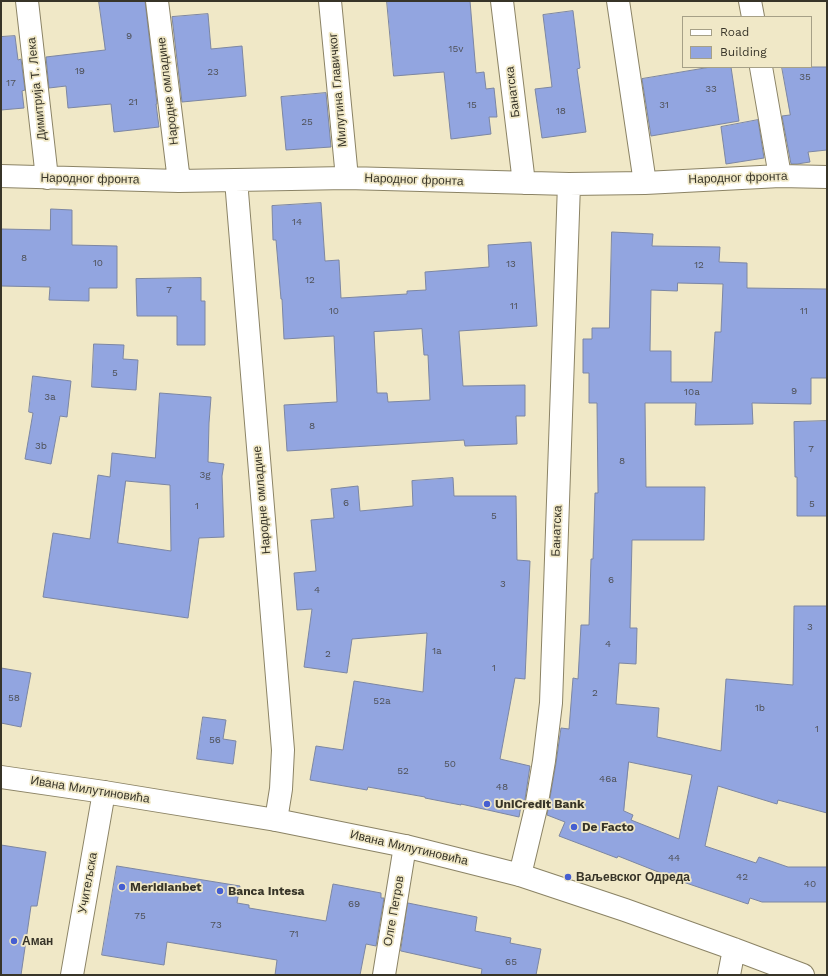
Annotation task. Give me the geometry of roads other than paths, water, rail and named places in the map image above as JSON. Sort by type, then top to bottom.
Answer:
[{"type":"street","name":"Димитрија Т. Лека","points":[[27,1],[47,178]]},
{"type":"street","name":"Народне омладине","points":[[157,1],[179,180]]},
{"type":"street","name":"Милутина Главичког","points":[[330,1],[347,178]]},
{"type":"street","name":"Банатска","points":[[502,1],[524,183]]},
{"type":"street","points":[[618,1],[645,183]]},
{"type":"street","points":[[750,1],[752,16]]},
{"type":"street","points":[[761,68],[780,176]]},
{"type":"street","name":"Народног фронта","points":[[1,176],[179,180],[347,178],[569,184],[645,183],[780,176],[827,177]]},
{"type":"street","name":"Народне омладине","points":[[236,180],[283,750],[281,789],[276,820]]},
{"type":"street","name":"Банатска","points":[[520,875],[536,808],[544,761],[551,703],[569,184]]},
{"type":"street","name":"Ивана Милутиновића","points":[[1,777],[276,820],[405,846],[520,875],[625,910],[803,975]]},
{"type":"street","name":"Учитељска","points":[[72,975],[104,792]]},
{"type":"street","name":"Олге Петров","points":[[384,975],[405,846]]},
{"type":"street","points":[[729,975],[734,949]]},
{"type":"place","name":"UniCredit Bank","points":[[487,804]]},
{"type":"place","name":"De Facto","points":[[574,827]]},
{"type":"place","name":"Ваљевског Одреда","points":[[568,877]]},
{"type":"place","name":"Meridianbet","points":[[122,887]]},
{"type":"place","name":"Banca Intesa","points":[[220,891]]},
{"type":"place","name":"Аман","points":[[14,941]]}]
